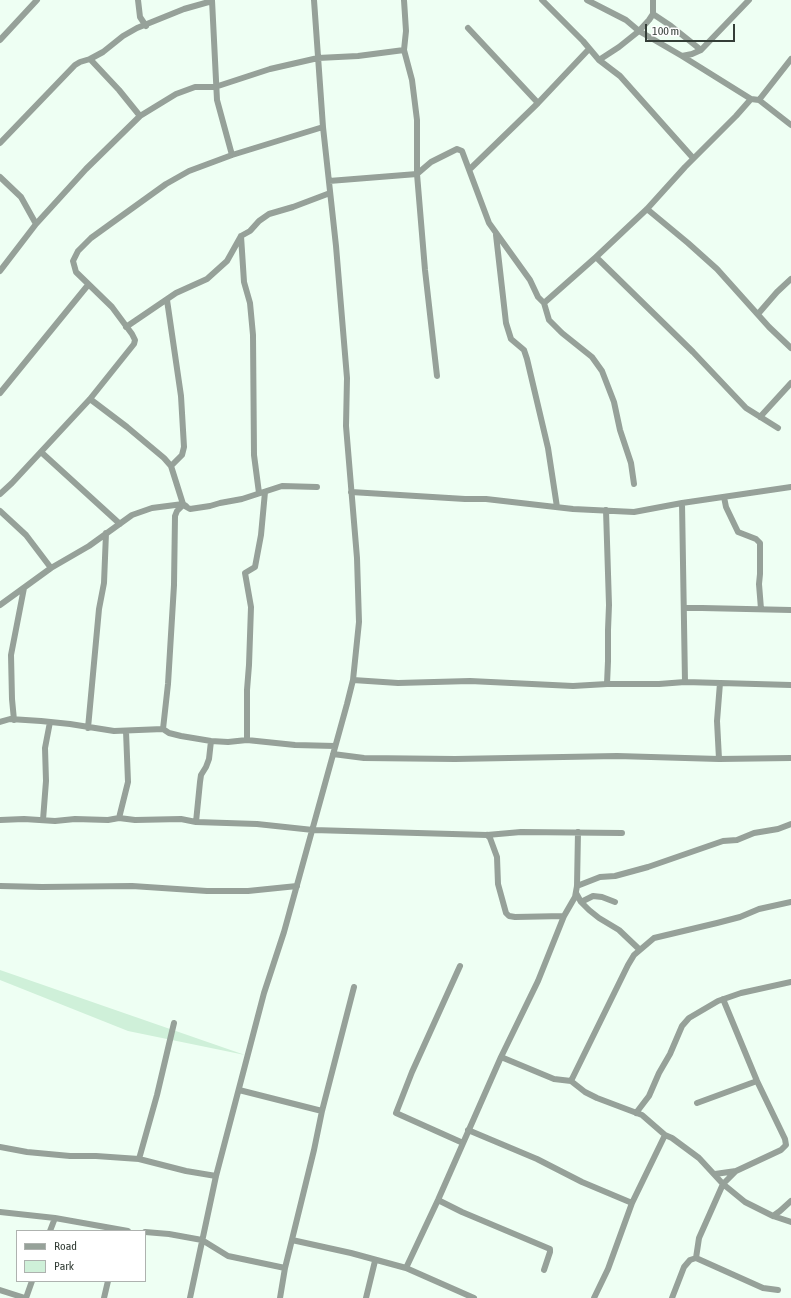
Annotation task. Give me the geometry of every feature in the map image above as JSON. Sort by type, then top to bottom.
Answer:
[{"type":"street","points":[[0,40],[37,0]]},
{"type":"street","points":[[138,0],[140,17],[146,26]]},
{"type":"street","points":[[190,1298],[216,1176],[264,993],[284,932],[353,680],[358,622],[357,558],[346,426],[347,378],[314,0]]},
{"type":"street","points":[[404,0],[406,31],[404,50],[412,80],[417,120],[417,174],[425,270],[437,376]]},
{"type":"street","points":[[542,0],[599,60],[620,76],[694,158]]},
{"type":"street","points":[[587,0],[626,20],[640,31],[751,99],[758,100],[791,125]]},
{"type":"street","points":[[599,60],[640,31],[653,14],[653,0]]},
{"type":"street","points":[[682,56],[701,50],[749,0]]},
{"type":"street","points":[[0,143],[75,65],[103,52],[123,36],[137,28],[146,26],[184,9],[212,1],[215,87],[217,100],[232,155]]},
{"type":"street","points":[[653,14],[701,50]]},
{"type":"street","points":[[468,28],[538,103]]},
{"type":"street","points":[[470,169],[538,103],[589,49]]},
{"type":"street","points":[[0,271],[36,224],[86,169],[140,116],[176,94],[195,87],[215,87],[270,69],[318,58],[372,55],[404,50]]},
{"type":"street","points":[[90,59],[119,90],[140,116]]},
{"type":"street","points":[[758,100],[791,59]]},
{"type":"street","points":[[544,302],[596,258],[647,209],[654,199],[751,99]]},
{"type":"street","points":[[0,494],[90,399],[134,344],[135,340],[132,334],[112,307],[76,272],[73,261],[78,252],[91,238],[166,184],[189,171],[232,155],[324,127]]},
{"type":"street","points":[[329,181],[417,174],[432,162],[457,149],[462,151],[470,169],[489,224],[530,280],[538,297],[544,302],[549,320],[562,334],[592,357],[602,371],[614,402],[620,430],[631,463],[634,484]]},
{"type":"street","points":[[0,177],[21,197],[36,224]]},
{"type":"street","points":[[126,327],[188,286],[207,279],[227,261],[241,236],[250,231],[269,214],[330,193]]},
{"type":"street","points":[[647,209],[717,269],[769,327],[791,348]]},
{"type":"street","points":[[496,233],[506,323],[511,339],[524,350],[527,359],[548,448],[558,507]]},
{"type":"street","points":[[241,236],[244,282],[250,303],[253,335],[254,454],[262,493],[261,535],[255,567],[245,573],[251,607],[247,690],[247,740]]},
{"type":"street","points":[[596,258],[693,352],[746,408],[778,428]]},
{"type":"street","points":[[758,314],[777,292],[791,279]]},
{"type":"street","points":[[0,393],[88,285]]},
{"type":"street","points":[[167,300],[181,396],[184,447],[182,455],[171,466]]},
{"type":"street","points":[[760,417],[791,383]]},
{"type":"street","points":[[90,399],[127,427],[171,466],[183,504],[190,509]]},
{"type":"street","points":[[41,452],[120,524]]},
{"type":"street","points":[[163,729],[168,684],[174,585],[175,516],[180,507],[184,505],[190,509],[210,506],[242,499],[282,486],[317,487]]},
{"type":"street","points":[[351,492],[486,499],[558,507],[634,512],[682,503],[791,487]]},
{"type":"street","points":[[724,497],[726,507],[738,532],[756,539],[760,543],[759,584],[761,609]]},
{"type":"street","points":[[682,503],[686,682]]},
{"type":"street","points":[[0,605],[51,568],[132,515],[144,511],[183,504]]},
{"type":"street","points":[[606,510],[610,605],[607,684]]},
{"type":"street","points":[[0,511],[26,535],[51,568]]},
{"type":"street","points":[[88,728],[99,609],[104,583],[106,533]]},
{"type":"street","points":[[14,720],[11,655],[24,588]]},
{"type":"street","points":[[684,608],[791,610]]},
{"type":"street","points":[[353,680],[398,683],[470,681],[573,686],[686,682],[791,685]]},
{"type":"street","points":[[718,758],[717,721],[720,683]]},
{"type":"street","points":[[0,722],[10,719],[41,721],[66,723],[88,728],[114,731],[163,729],[169,733],[181,736],[211,741],[228,742],[247,740],[295,745],[335,746]]},
{"type":"street","points":[[43,820],[46,781],[45,748],[50,722]]},
{"type":"street","points":[[119,818],[128,782],[126,731]]},
{"type":"street","points":[[196,822],[201,775],[209,759],[211,741]]},
{"type":"street","points":[[333,754],[364,758],[455,759],[617,756],[791,758]]},
{"type":"street","points":[[0,820],[47,819],[64,821],[74,819],[108,820],[119,818],[135,820],[181,819],[196,822],[276,825],[313,830],[487,835],[521,832],[622,833]]},
{"type":"street","points":[[406,1268],[438,1200],[501,1057],[538,981],[564,916],[577,889],[600,877],[615,876],[648,867],[723,841],[737,840],[754,833],[778,829],[791,824]]},
{"type":"street","points":[[578,832],[577,889],[582,902],[599,918],[618,930],[640,950]]},
{"type":"street","points":[[487,835],[490,838],[496,853],[498,884],[506,913],[509,916],[515,917],[564,916]]},
{"type":"street","points":[[0,886],[132,886],[207,891],[248,890],[297,886]]},
{"type":"street","points":[[582,902],[593,896],[602,897],[615,902]]},
{"type":"street","points":[[571,1081],[628,965],[634,955],[654,938],[718,923],[740,917],[759,909],[790,902],[791,909]]},
{"type":"street","points":[[460,966],[412,1072],[396,1113],[463,1143]]},
{"type":"street","points":[[636,1113],[649,1096],[682,1026],[689,1018],[698,1012],[741,993],[791,982]]},
{"type":"street","points":[[280,1298],[285,1268],[322,1111],[354,987]]},
{"type":"street","points":[[715,1174],[736,1171],[781,1150],[786,1145],[785,1139],[757,1081],[723,1000]]},
{"type":"street","points":[[139,1159],[157,1095],[174,1023]]},
{"type":"street","points":[[501,1057],[554,1079],[571,1081],[585,1092],[597,1098],[642,1115],[665,1135],[687,1148],[745,1202],[773,1216],[791,1222]]},
{"type":"street","points":[[697,1103],[757,1081]]},
{"type":"street","points":[[239,1090],[322,1111]]},
{"type":"street","points":[[468,1130],[537,1159],[594,1188],[632,1203]]},
{"type":"street","points":[[594,1298],[608,1269],[632,1203],[665,1135]]},
{"type":"street","points":[[0,1147],[27,1152],[70,1156],[139,1159],[186,1171],[216,1176]]},
{"type":"street","points":[[696,1258],[699,1238],[724,1184],[736,1171]]},
{"type":"street","points":[[438,1200],[462,1212],[550,1249],[544,1270]]},
{"type":"street","points":[[773,1216],[780,1212],[791,1201]]},
{"type":"street","points":[[0,1212],[55,1218],[116,1230]]},
{"type":"street","points":[[50,1230],[55,1218]]},
{"type":"street","points":[[146,1232],[169,1234],[202,1240],[228,1256],[285,1268]]},
{"type":"street","points":[[292,1240],[351,1253],[406,1268],[474,1298]]},
{"type":"street","points":[[672,1298],[684,1267],[690,1260],[696,1258],[763,1288],[778,1290]]},
{"type":"street","points":[[366,1298],[375,1260]]},
{"type":"street","points":[[0,1290],[26,1298],[32,1282]]},
{"type":"street","points":[[104,1298],[108,1282]]},
{"type":"green space","points":[[0,970],[245,1055],[128,1031],[0,980]]}]
